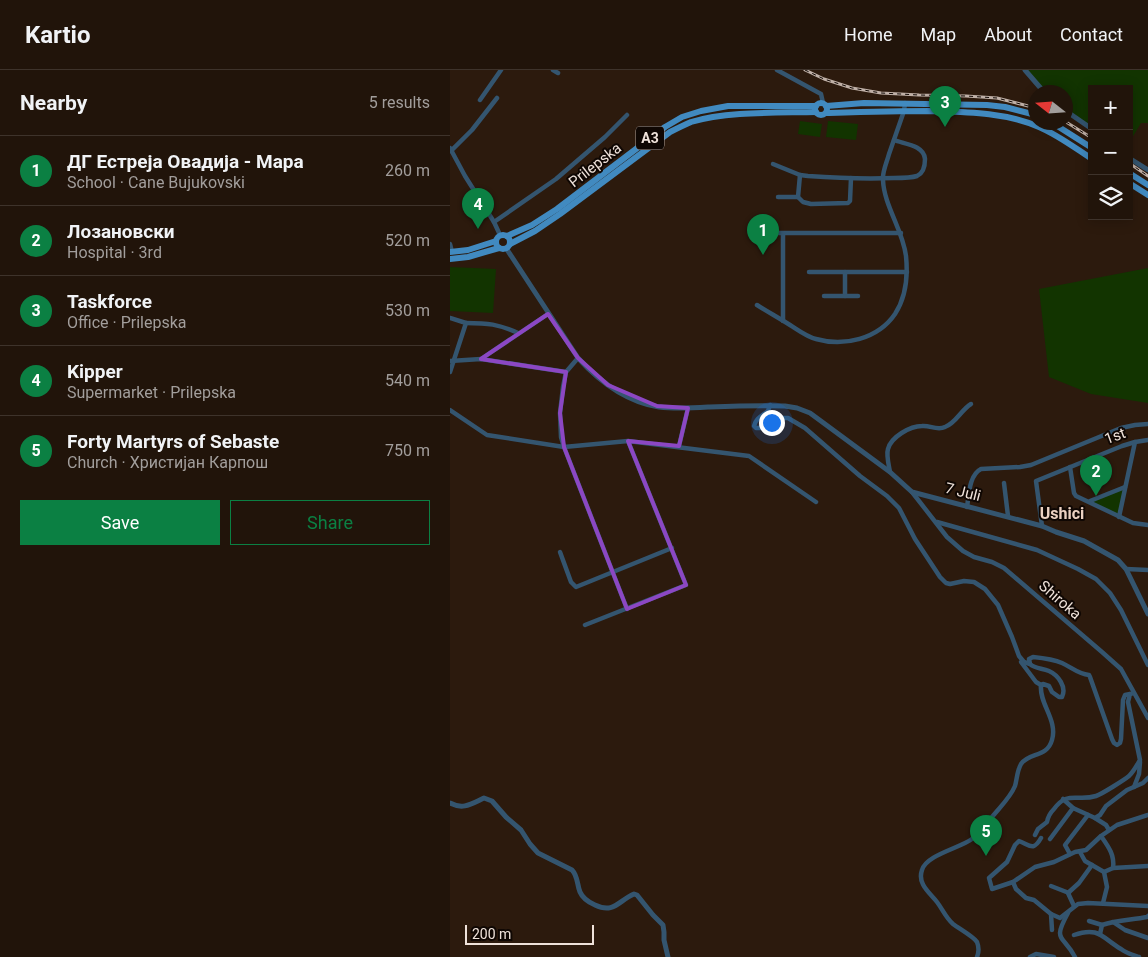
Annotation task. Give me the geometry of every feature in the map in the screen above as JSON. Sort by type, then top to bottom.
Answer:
[{"type":"main road","name":"Prilepska","points":[[451,254],[468,257],[505,247],[543,225],[670,132],[689,123],[709,118],[864,103],[987,105],[1005,107],[1028,114]]},
{"type":"main road","name":"Prilepska","points":[[507,236],[532,226],[557,209],[665,127],[682,117],[728,106],[820,107]]},
{"type":"main road","name":"A3","points":[[820,107],[821,116],[826,113],[904,111],[1000,115],[1041,127],[1088,156]]},
{"type":"main road","points":[[820,107],[828,109],[826,113]]},
{"type":"main road","points":[[1064,130],[1088,145]]},
{"type":"main road","points":[[1132,175],[1148,186]]},
{"type":"main road","points":[[1133,186],[1148,195]]},
{"type":"main road","name":"A3","points":[[451,254],[468,250],[504,235],[507,236]]},
{"type":"main road","points":[[498,238],[496,244],[505,247],[510,240],[507,236]]},
{"type":"street","points":[[480,100],[501,70]]},
{"type":"street","points":[[553,70],[558,73]]},
{"type":"street","points":[[777,70],[821,94],[820,107]]},
{"type":"street","points":[[1026,70],[1038,85]]},
{"type":"street","points":[[497,98],[472,130],[451,150],[494,222],[498,238]]},
{"type":"street","points":[[757,305],[814,339],[832,342],[851,341],[868,336],[883,327],[894,315],[905,290],[908,272],[906,253],[885,190],[883,178],[905,103]]},
{"type":"street","points":[[494,222],[556,180],[627,115]]},
{"type":"street","points":[[1073,116],[1088,126]]},
{"type":"street","points":[[773,164],[800,175],[851,178],[917,176],[924,168],[925,158],[923,152],[894,140]]},
{"type":"street","points":[[1133,161],[1148,170]]},
{"type":"street","points":[[798,197],[800,175]]},
{"type":"street","points":[[778,197],[798,197],[803,202],[811,204],[848,203],[850,201],[851,178]]},
{"type":"street","points":[[752,233],[900,233]]},
{"type":"street","points":[[783,321],[784,234]]},
{"type":"street","points":[[450,244],[451,254]]},
{"type":"street","name":"Shiroka","points":[[505,247],[578,358],[589,370],[608,385],[635,400],[657,406],[688,408],[770,405],[797,408],[810,413],[890,472],[912,492],[947,537],[963,551],[1004,568],[1121,669],[1132,694],[1148,718]]},
{"type":"street","points":[[809,272],[908,272]]},
{"type":"street","points":[[845,272],[845,296]]},
{"type":"street","points":[[824,296],[858,296]]},
{"type":"street","points":[[480,359],[548,314]]},
{"type":"street","points":[[450,318],[466,323],[486,323],[503,326],[518,333]]},
{"type":"street","points":[[450,372],[452,361],[466,323]]},
{"type":"street","points":[[578,358],[566,372],[560,414],[561,437],[627,609]]},
{"type":"street","points":[[452,361],[480,359],[566,372]]},
{"type":"street","points":[[890,472],[887,450],[898,435],[922,425],[945,428],[971,404]]},
{"type":"street","points":[[770,405],[768,411],[757,419],[754,426],[756,428],[760,428],[765,421],[776,418],[788,418],[805,428],[860,476],[887,496],[899,508],[915,539],[940,577],[946,583],[974,582],[985,589],[998,605],[1021,663],[1036,682],[1049,686],[1057,696],[1062,697],[1064,695],[1062,685],[1054,674],[1033,667],[1024,662],[1019,656]]},
{"type":"street","points":[[679,446],[688,408]]},
{"type":"street","points":[[450,410],[487,434],[564,447],[628,441],[749,456],[816,502]]},
{"type":"street","points":[[967,507],[973,476],[981,469],[1030,465],[1121,428],[1148,424]]},
{"type":"street","name":"1st","points":[[1042,526],[1036,481],[1122,446],[1148,440]]},
{"type":"street","points":[[585,625],[686,585],[628,441]]},
{"type":"street","points":[[1119,517],[1134,442]]},
{"type":"street","points":[[1070,467],[1076,496],[1133,523],[1148,525]]},
{"type":"street","name":"7 Juli","points":[[1004,483],[1008,516]]},
{"type":"street","points":[[1090,502],[1125,487]]},
{"type":"street","name":"7 Juli","points":[[912,492],[1008,516],[1084,541],[1118,560],[1126,569],[1148,614]]},
{"type":"street","name":"Shiroka","points":[[936,522],[1037,550],[1096,579],[1110,593],[1121,610],[1148,665]]},
{"type":"street","points":[[560,552],[570,582],[576,587],[672,548]]},
{"type":"street","points":[[1126,569],[1148,570]]},
{"type":"street","points":[[1030,664],[1029,659],[1033,657],[1040,658],[1063,663],[1082,674],[1089,675],[1112,739],[1117,745],[1121,739],[1123,700],[1125,695],[1132,694]]},
{"type":"street","points":[[977,957],[979,947],[977,943],[947,917],[928,893],[921,878],[921,871],[924,864],[930,859],[971,840],[982,832],[1010,795],[1016,784],[1017,774],[1021,765],[1026,760],[1041,754],[1050,746],[1053,729],[1049,712],[1040,690],[1041,685]]},
{"type":"street","points":[[1132,694],[1128,702],[1139,757],[1138,774],[1134,787]]},
{"type":"street","points":[[1035,835],[1063,799],[1068,797],[1083,798],[1097,796],[1129,776],[1136,767],[1139,757]]},
{"type":"street","points":[[1094,818],[1116,798],[1143,783],[1148,778]]},
{"type":"street","points":[[450,803],[457,807],[465,807],[484,798],[492,801],[521,830],[538,853],[576,874],[580,893],[589,903],[606,909],[614,907],[634,894],[638,895],[662,925],[668,957]]},
{"type":"street","points":[[1063,799],[1074,808],[1106,825],[1109,830]]},
{"type":"street","points":[[1050,838],[1074,808]]},
{"type":"street","points":[[1070,854],[1065,846],[1088,815]]},
{"type":"street","points":[[1041,838],[1033,847],[1028,847],[1019,841],[1015,845],[1006,862],[989,878],[992,889],[1012,882],[1035,867],[1086,850],[1109,830],[1125,822],[1148,815]]},
{"type":"street","points":[[1102,836],[1110,849],[1114,868]]},
{"type":"street","points":[[1080,852],[1085,861],[1104,872],[1107,887],[1103,903]]},
{"type":"street","points":[[1069,893],[1092,865]]},
{"type":"street","points":[[1104,872],[1114,868],[1148,866]]},
{"type":"street","points":[[1012,882],[1016,889],[1026,898],[1034,900],[1051,914],[1060,918],[1078,904],[1103,903],[1148,906]]},
{"type":"street","points":[[1051,886],[1069,893]]},
{"type":"street","points":[[1069,893],[1072,907],[1061,926],[1060,934],[1075,957]]},
{"type":"street","points":[[1051,914],[1052,930]]},
{"type":"street","points":[[1089,922],[1102,925],[1147,918],[1148,916]]},
{"type":"street","points":[[1112,922],[1126,930],[1148,938]]},
{"type":"street","points":[[1100,934],[1102,925]]},
{"type":"street","points":[[1074,935],[1082,932],[1100,934],[1120,949],[1139,957]]},
{"type":"street","points":[[1030,957],[1036,954],[1052,957]]},
{"type":"highlighted area","points":[[548,314],[578,358],[608,385],[657,406],[688,408],[679,446],[628,441],[686,585],[627,609],[564,447],[560,413],[566,372],[481,359]]},
{"type":"green space","points":[[1025,70],[1148,70],[1148,123],[1141,123],[1133,136],[1133,85],[1088,85],[1088,126],[1073,116],[1073,85],[1038,85]]},
{"type":"green space","points":[[800,121],[822,124],[820,137],[798,134]]},
{"type":"green space","points":[[828,121],[858,124],[856,140],[826,137]]},
{"type":"green space","points":[[450,267],[496,269],[493,313],[450,311]]},
{"type":"green space","points":[[1148,268],[1148,403],[1091,394],[1049,377],[1039,289]]},
{"type":"green space","points":[[1125,487],[1119,517],[1090,501]]},
{"type":"railway","points":[[805,70],[824,79],[852,88],[881,93],[997,98],[1028,106]]},
{"type":"railway","points":[[1073,126],[1088,136]]},
{"type":"railway","points":[[1133,166],[1148,176]]},
{"type":"place","name":"Taskforce","points":[[945,127]]},
{"type":"place","name":"Kipper","points":[[478,229]]},
{"type":"place","name":"ДГ Естреја Овадија - Мара","points":[[763,255]]},
{"type":"place","name":"Лозановски","points":[[1096,496]]},
{"type":"place","name":"Forty Martyrs of Sebaste","points":[[986,856]]},
{"type":"district","name":"Ushici","points":[[1062,513]]}]
